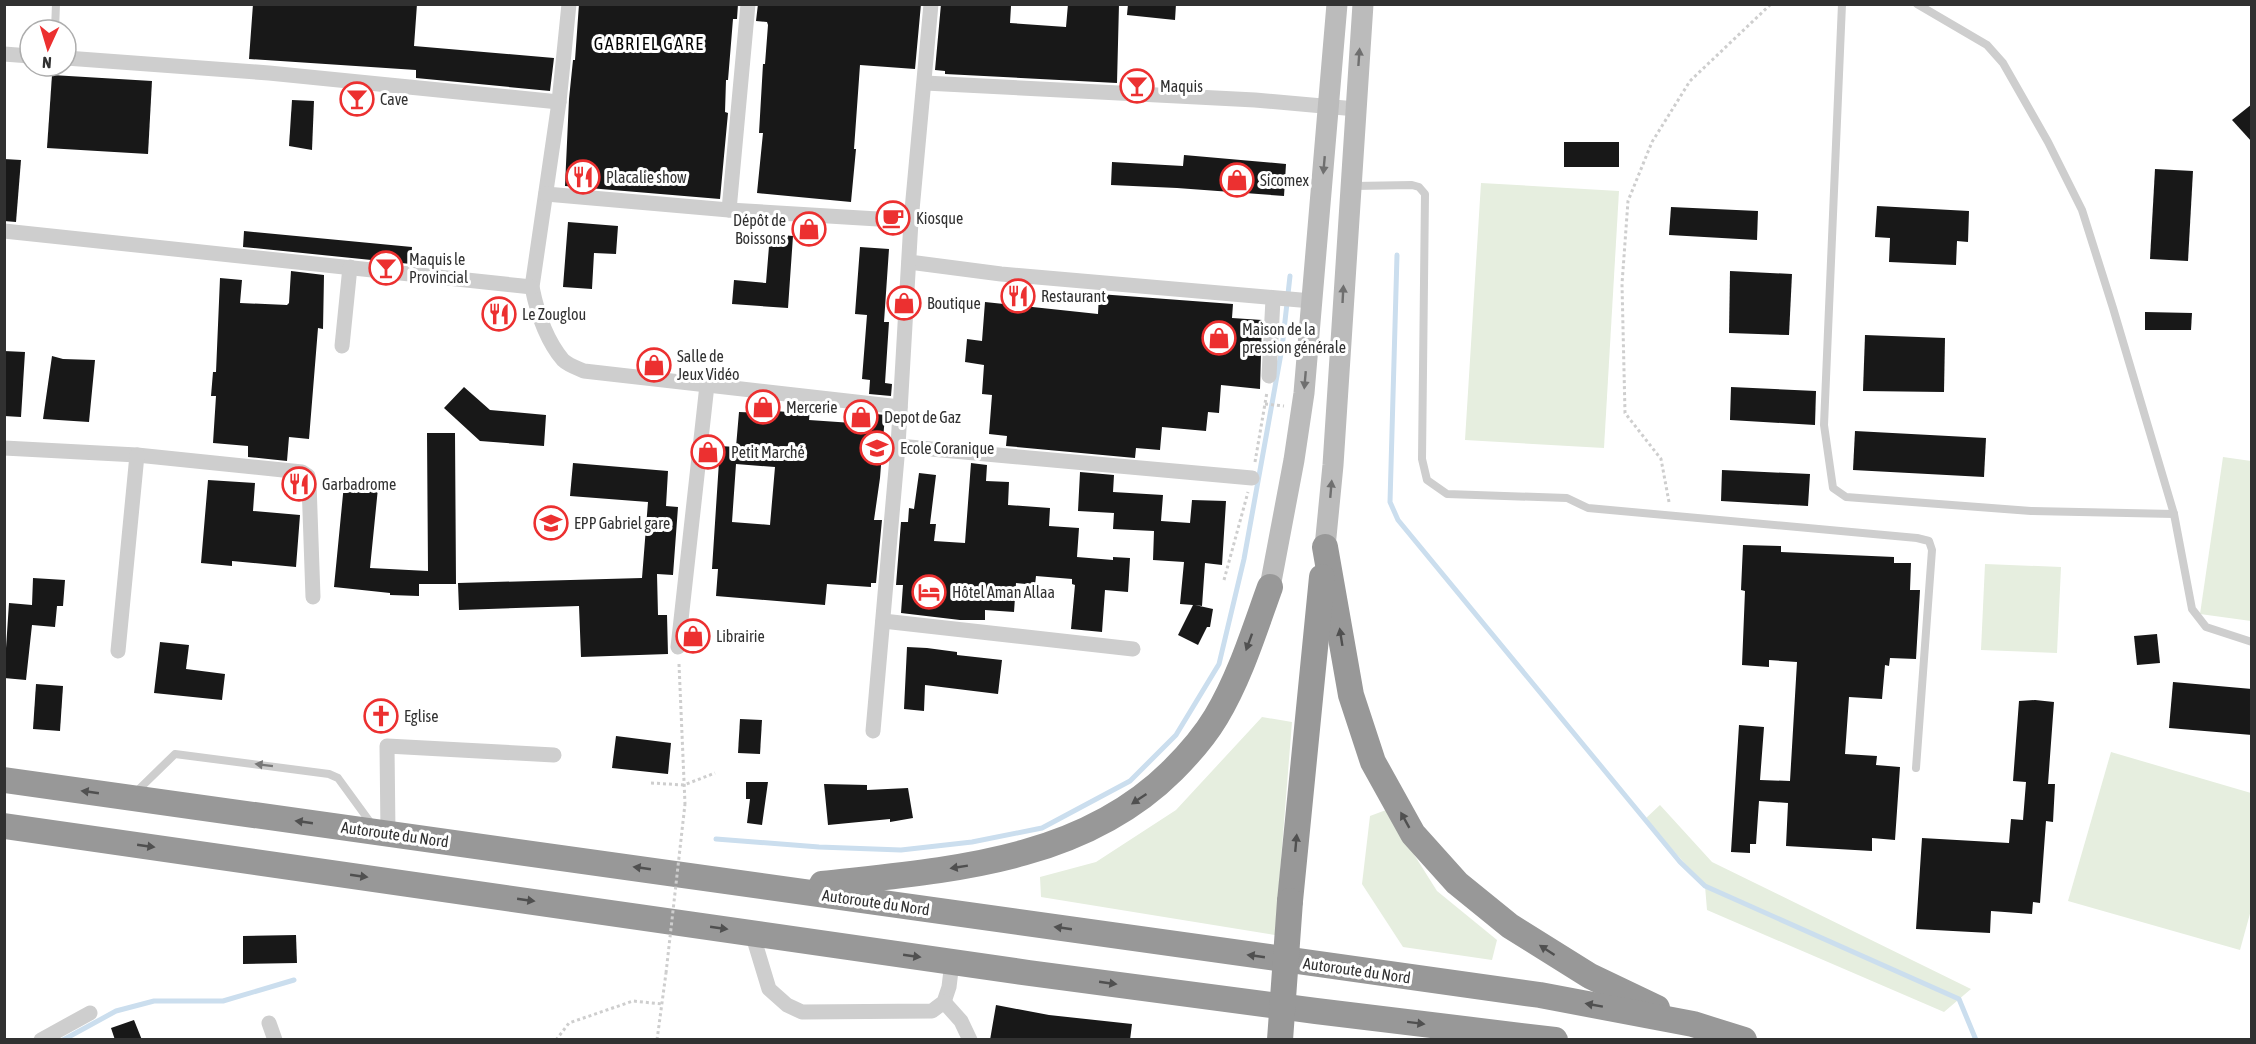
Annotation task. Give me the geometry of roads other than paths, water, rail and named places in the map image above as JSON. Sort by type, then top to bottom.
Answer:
[{"type":"highway","points":[[1280,1040],[1290,901],[1325,547]]},
{"type":"highway","points":[[1325,547],[1351,695],[1373,762],[1413,834],[1456,883],[1510,926],[1590,975],[1693,1024]]},
{"type":"highway","points":[[786,889],[996,861],[1059,843],[1109,819],[1155,788],[1191,752],[1216,718],[1239,672],[1270,587]]},
{"type":"highway","name":"Autoroute du Nord","points":[[4,780],[1540,996],[1693,1024],[1744,1040]]},
{"type":"highway","points":[[4,826],[952,962],[1316,1011],[1551,1039]]},
{"type":"highway","points":[[1316,1011],[1403,1040]]},
{"type":"main road","points":[[1270,587],[1299,429],[1306,301],[1329,107],[1337,4]]},
{"type":"main road","points":[[1325,547],[1333,465],[1363,4]]},
{"type":"street","points":[[569,4],[559,102],[532,287],[536,309],[564,361],[584,371],[900,407]]},
{"type":"street","points":[[729,210],[748,4]]},
{"type":"street","points":[[873,731],[898,446],[911,221],[931,4]]},
{"type":"street","points":[[78,59],[269,73],[559,102]]},
{"type":"street","points":[[925,83],[1255,99],[1356,109]]},
{"type":"street","points":[[546,194],[729,210],[911,221]]},
{"type":"street","points":[[4,231],[532,287]]},
{"type":"street","points":[[909,262],[1001,274],[1306,301]]},
{"type":"street","points":[[342,346],[350,267]]},
{"type":"street","points":[[1269,376],[1276,299]]},
{"type":"street","points":[[678,647],[707,385]]},
{"type":"street","points":[[898,446],[1252,478]]},
{"type":"street","points":[[4,448],[137,454],[302,472],[308,477],[313,597]]},
{"type":"street","points":[[118,651],[137,454]]},
{"type":"street","points":[[883,621],[1133,649]]},
{"type":"street","points":[[383,833],[387,746],[554,755]]},
{"type":"street","points":[[752,933],[769,989],[787,1005],[802,1012],[932,1011],[944,1002],[949,987],[952,962]]},
{"type":"street","points":[[944,1002],[961,1021],[970,1040]]},
{"type":"street","points":[[41,1040],[90,1013]]},
{"type":"street","points":[[269,1023],[275,1040]]},
{"type":"lane","points":[[1842,4],[1824,425],[1833,488],[1846,497],[2031,511],[2174,514]]},
{"type":"lane","points":[[1917,4],[1987,45],[2003,63],[2048,142],[2082,210],[2174,514],[2192,609],[2206,627],[2252,642]]},
{"type":"lane","points":[[1350,186],[1412,185],[1419,187],[1425,194],[1422,459],[1427,480],[1447,494],[1567,498],[1588,508],[1917,538],[1929,542],[1932,550],[1916,768]]},
{"type":"lane","points":[[130,798],[175,754],[329,774],[338,778],[383,833]]},
{"type":"waterway","points":[[1397,255],[1390,502],[1398,520],[1680,862],[1705,886],[1959,999],[1976,1040]]},
{"type":"waterway","points":[[716,839],[819,847],[901,850],[972,842],[1042,828],[1130,781],[1176,735],[1219,664],[1244,559],[1282,348],[1290,276]]},
{"type":"waterway","points":[[63,1040],[116,1011],[154,1001],[223,1001],[294,980]]},
{"type":"place","name":"Maquis","points":[[1137,86]]},
{"type":"place","name":"Cave","points":[[357,99]]},
{"type":"place","name":"Placalie show","points":[[583,177]]},
{"type":"place","name":"Sicomex","points":[[1237,180]]},
{"type":"place","name":"Kiosque","points":[[893,218]]},
{"type":"place","name":"Dépôt de Boissons","points":[[809,229]]},
{"type":"place","name":"Maquis le Provincial","points":[[386,268]]},
{"type":"place","name":"Restaurant","points":[[1018,296]]},
{"type":"place","name":"Boutique","points":[[904,303]]},
{"type":"place","name":"Le Zouglou","points":[[499,314]]},
{"type":"place","name":"Maison de la pression générale","points":[[1219,338]]},
{"type":"place","name":"Salle de Jeux Vidéo","points":[[654,365]]},
{"type":"place","name":"Mercerie","points":[[763,407]]},
{"type":"place","name":"Depot de Gaz","points":[[861,417]]},
{"type":"place","name":"Ecole Coranique","points":[[877,448]]},
{"type":"place","name":"Petit Marché","points":[[708,452]]},
{"type":"place","name":"Garbadrome","points":[[299,484]]},
{"type":"place","name":"EPP Gabriel gare","points":[[551,523]]},
{"type":"place","name":"Hôtel Aman Allaa","points":[[929,592]]},
{"type":"place","name":"Librairie","points":[[693,636]]},
{"type":"place","name":"Eglise","points":[[381,716]]},
{"type":"district","name":"GABRIEL GARE","points":[[649,43]]}]
